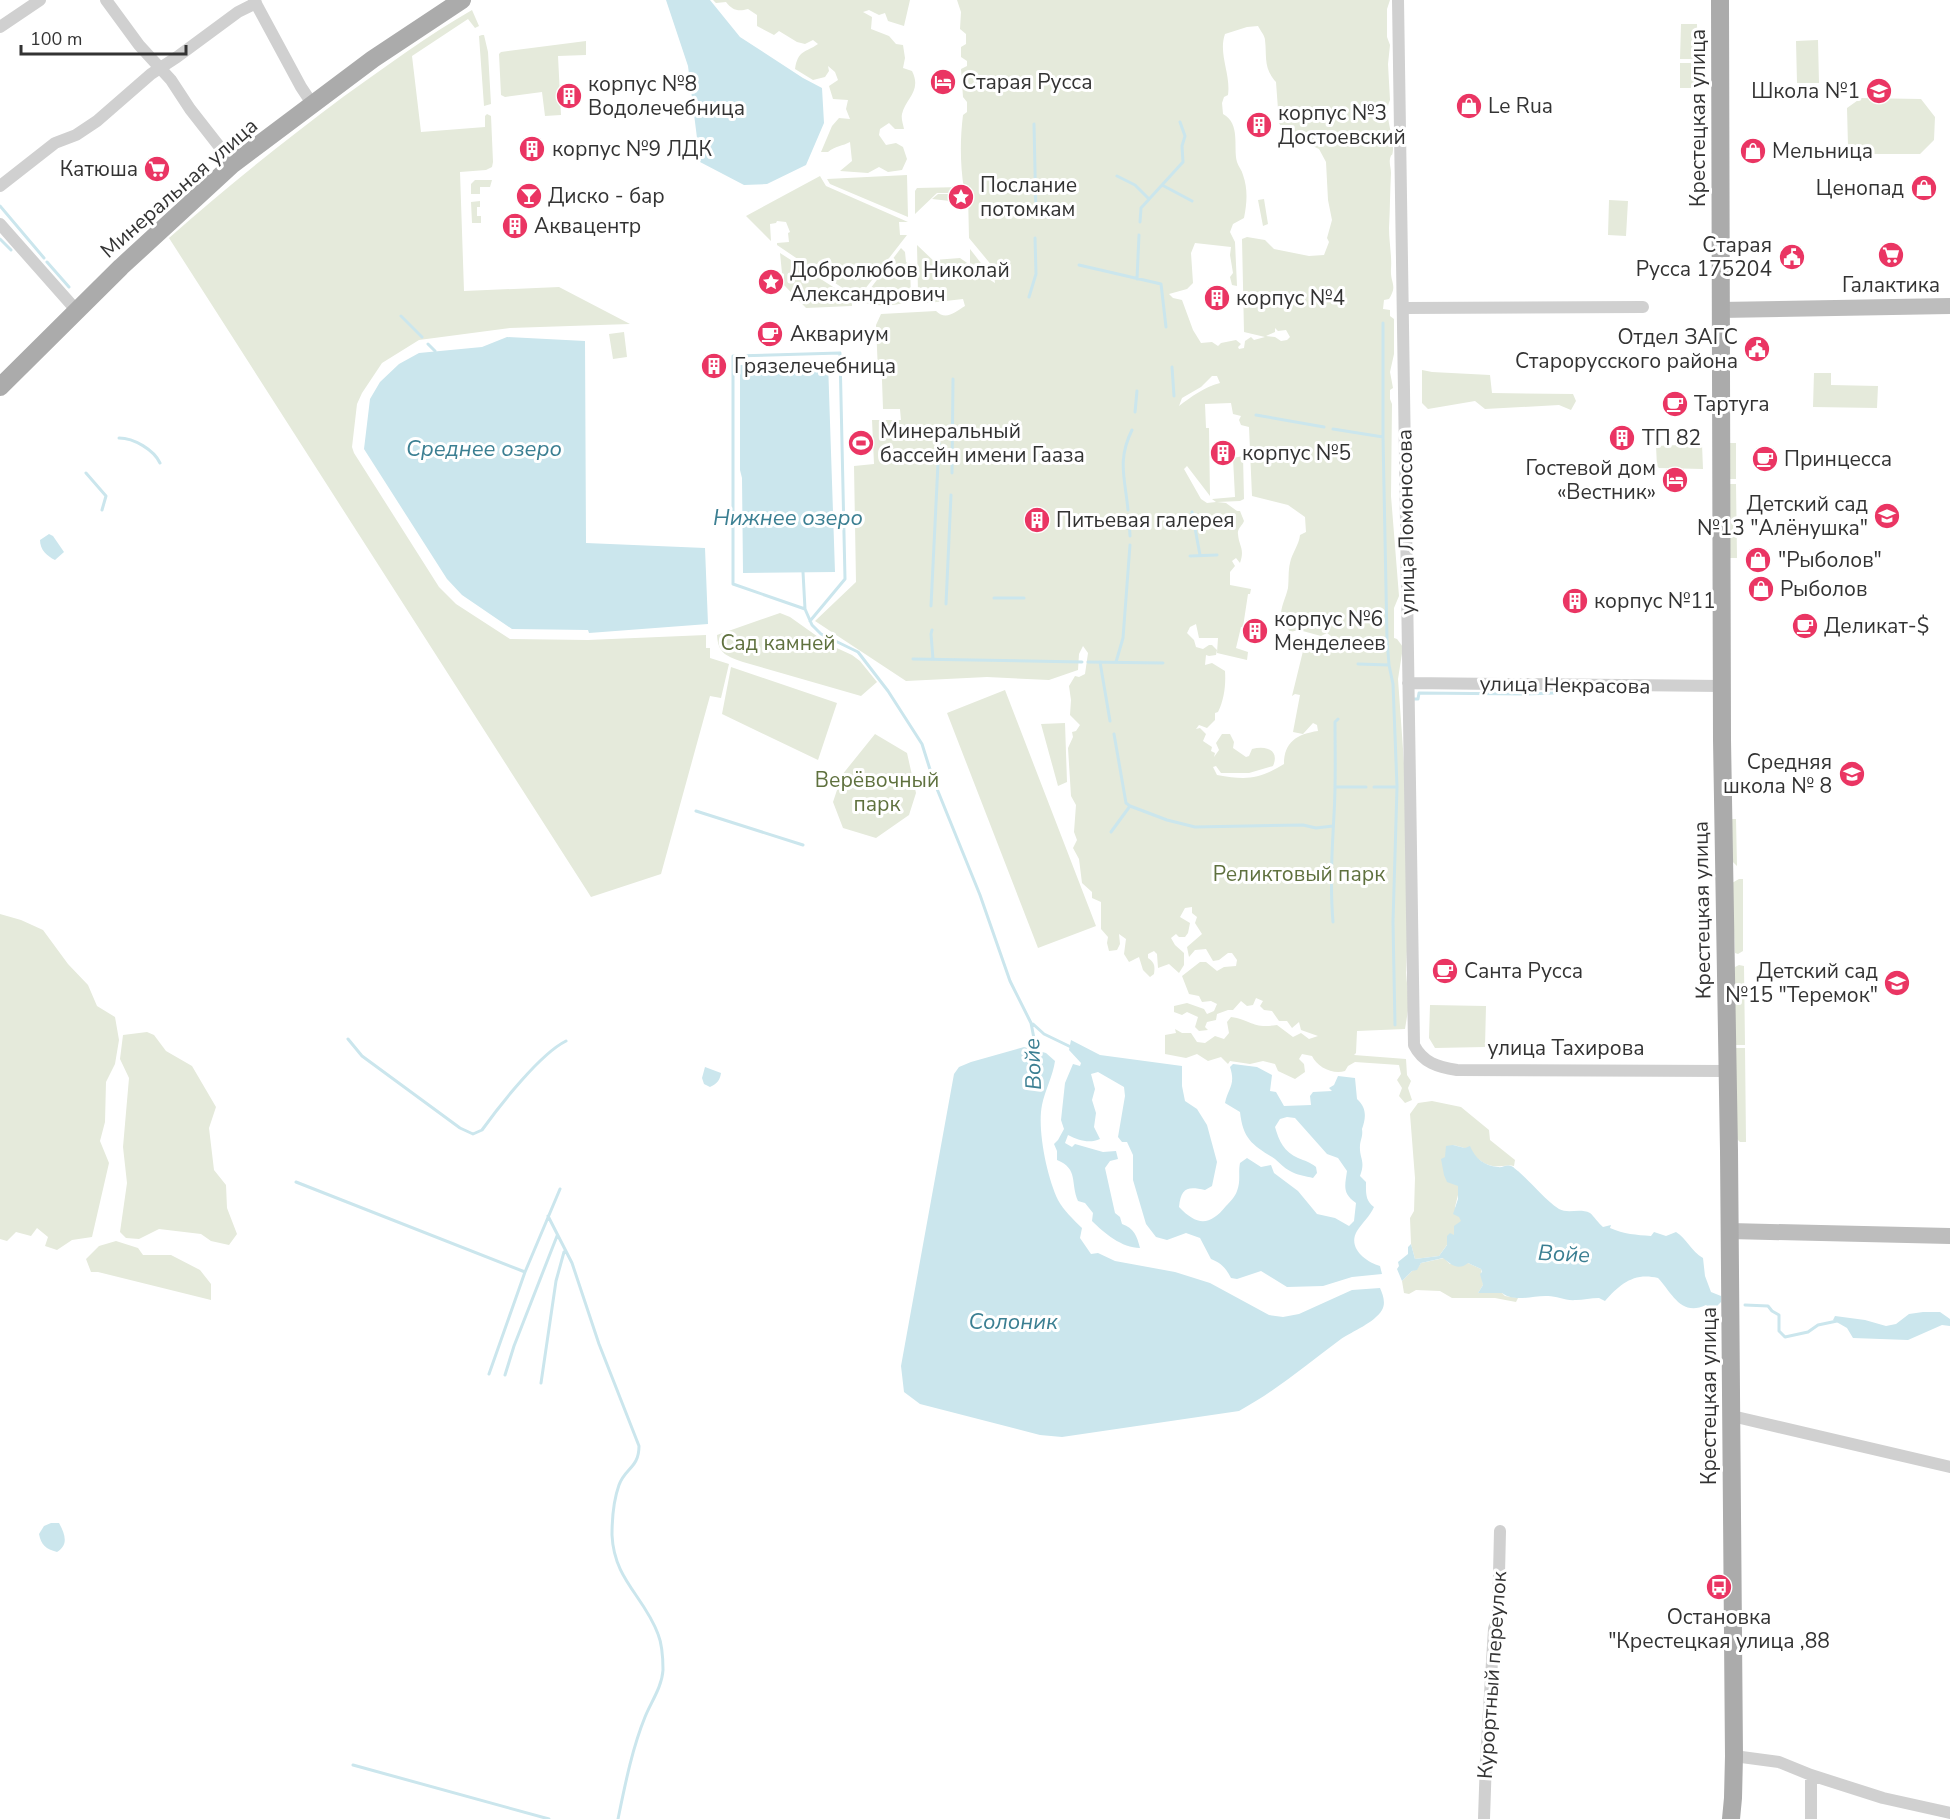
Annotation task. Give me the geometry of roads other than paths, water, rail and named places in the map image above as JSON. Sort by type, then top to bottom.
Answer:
[{"type":"main road","name":"Минеральная улица","points":[[0,387],[129,259],[233,164],[373,59],[462,0]]},
{"type":"main road","name":"Крестецкая улица","points":[[1720,0],[1722,686],[1732,1416],[1734,1756],[1731,1819]]},
{"type":"street","points":[[0,27],[40,0]]},
{"type":"street","points":[[106,0],[139,45],[161,68],[233,164]]},
{"type":"street","name":"улица Ломоносова","points":[[1398,0],[1414,1045]]},
{"type":"street","points":[[0,186],[55,143],[76,135],[97,121],[151,74],[255,1],[300,87],[313,105]]},
{"type":"street","points":[[0,224],[77,311]]},
{"type":"street","points":[[1720,310],[1950,306]]},
{"type":"street","points":[[1403,309],[1643,307]]},
{"type":"street","name":"улица Некрасова","points":[[1408,683],[1722,686]]},
{"type":"street","name":"улица Тахирова","points":[[1414,1045],[1418,1054],[1437,1067],[1457,1070],[1727,1071]]},
{"type":"street","points":[[1730,1232],[1950,1236]]},
{"type":"street","points":[[1732,1416],[1950,1467]]},
{"type":"street","name":"Курортный переулок","points":[[1484,1819],[1494,1629],[1498,1617],[1500,1531]]},
{"type":"street","points":[[1734,1756],[1779,1762],[1811,1775],[1883,1797],[1950,1813]]},
{"type":"street","points":[[1811,1775],[1811,1819]]},
{"type":"water","points":[[666,0],[710,0],[740,37],[822,88],[824,123],[806,165],[767,184],[744,185],[700,162],[688,66]]},
{"type":"water","name":"Среднее озеро","points":[[507,337],[585,341],[586,543],[705,548],[708,624],[589,633],[588,630],[512,629],[462,595],[447,579],[364,449],[370,399],[380,382],[399,364],[419,353],[482,347]]},
{"type":"water","name":"Нижнее озеро","points":[[828,362],[835,572],[743,573],[740,365]]},
{"type":"water","points":[[49,534],[64,552],[55,560],[44,552],[40,544],[40,540]]},
{"type":"water","points":[[1071,1040],[1100,1055],[1182,1066],[1185,1101],[1197,1109],[1207,1125],[1217,1162],[1212,1186],[1205,1190],[1194,1188],[1186,1190],[1181,1196],[1179,1207],[1192,1218],[1203,1221],[1220,1213],[1234,1197],[1239,1184],[1240,1163],[1247,1158],[1261,1167],[1271,1165],[1274,1173],[1298,1191],[1317,1214],[1335,1218],[1349,1226],[1354,1221],[1356,1203],[1346,1192],[1347,1171],[1338,1158],[1327,1154],[1295,1118],[1280,1119],[1275,1127],[1283,1146],[1293,1156],[1316,1167],[1317,1173],[1313,1178],[1292,1172],[1250,1141],[1241,1121],[1240,1112],[1225,1103],[1232,1082],[1230,1067],[1233,1064],[1257,1067],[1272,1075],[1270,1091],[1276,1092],[1284,1106],[1311,1105],[1310,1096],[1313,1092],[1332,1091],[1329,1088],[1334,1085],[1338,1076],[1355,1078],[1357,1099],[1365,1113],[1360,1145],[1362,1166],[1360,1176],[1366,1182],[1366,1193],[1374,1207],[1357,1231],[1354,1243],[1364,1258],[1380,1266],[1382,1274],[1352,1277],[1323,1286],[1287,1287],[1261,1271],[1237,1279],[1231,1278],[1223,1266],[1211,1259],[1200,1238],[1186,1233],[1167,1240],[1156,1237],[1146,1224],[1133,1180],[1133,1155],[1127,1142],[1122,1142],[1118,1137],[1125,1096],[1124,1087],[1098,1072],[1091,1074],[1095,1089],[1092,1100],[1096,1113],[1094,1127],[1100,1139],[1084,1141],[1068,1135],[1065,1143],[1072,1147],[1075,1144],[1103,1152],[1116,1151],[1118,1159],[1110,1161],[1105,1168],[1115,1213],[1120,1217],[1122,1224],[1134,1233],[1140,1248],[1120,1243],[1108,1235],[1092,1221],[1093,1213],[1085,1203],[1078,1201],[1071,1172],[1057,1160],[1054,1144],[1064,1129],[1061,1120],[1065,1083],[1073,1064],[1080,1066],[1081,1063],[1069,1050]]},
{"type":"water","name":"Солоник","points":[[1024,1047],[1046,1053],[1055,1061],[1042,1105],[1041,1127],[1044,1153],[1058,1200],[1082,1228],[1080,1238],[1091,1254],[1098,1253],[1115,1261],[1175,1272],[1210,1283],[1269,1315],[1283,1317],[1299,1314],[1352,1290],[1380,1288],[1384,1302],[1382,1310],[1369,1323],[1341,1339],[1279,1386],[1239,1411],[1062,1437],[1040,1435],[920,1404],[904,1392],[901,1366],[954,1074],[959,1067],[971,1062]]},
{"type":"water","points":[[705,1067],[721,1073],[718,1082],[710,1087],[704,1084],[702,1078]]},
{"type":"water","points":[[1446,1146],[1465,1148],[1470,1146],[1477,1158],[1488,1165],[1513,1167],[1559,1209],[1590,1213],[1603,1227],[1611,1225],[1610,1228],[1635,1235],[1651,1236],[1654,1232],[1666,1236],[1676,1232],[1703,1258],[1705,1276],[1711,1292],[1721,1296],[1721,1302],[1713,1310],[1706,1305],[1697,1308],[1684,1306],[1658,1278],[1649,1277],[1628,1281],[1616,1289],[1605,1301],[1599,1298],[1572,1300],[1548,1296],[1513,1298],[1502,1293],[1478,1293],[1483,1285],[1481,1269],[1468,1263],[1461,1267],[1455,1266],[1443,1258],[1421,1263],[1417,1270],[1412,1271],[1402,1281],[1397,1269],[1398,1262],[1408,1254],[1408,1247],[1411,1244],[1415,1259],[1439,1256],[1447,1245],[1447,1236],[1450,1233],[1454,1235],[1454,1226],[1461,1221],[1453,1214],[1458,1199],[1458,1186],[1447,1182],[1441,1159],[1445,1157]]},
{"type":"water","points":[[1940,1312],[1950,1319],[1950,1326],[1942,1325],[1908,1340],[1853,1338],[1847,1328],[1833,1320],[1835,1316],[1865,1320],[1886,1326],[1896,1324],[1909,1314]]},
{"type":"water","points":[[59,1523],[64,1535],[63,1546],[57,1552],[45,1546],[39,1534],[44,1526]]},
{"type":"waterway","points":[[1140,222],[1141,208],[1183,162],[1182,146],[1185,136],[1180,122]]},
{"type":"waterway","points":[[1034,124],[1036,217]]},
{"type":"waterway","points":[[1117,176],[1135,185],[1149,199]]},
{"type":"waterway","points":[[1162,185],[1192,201]]},
{"type":"waterway","points":[[0,206],[44,258]]},
{"type":"waterway","points":[[1137,279],[1139,235]]},
{"type":"waterway","points":[[1029,297],[1036,274],[1035,238]]},
{"type":"waterway","points":[[0,239],[11,250]]},
{"type":"waterway","points":[[47,262],[69,287]]},
{"type":"waterway","points":[[1079,265],[1161,284],[1166,327]]},
{"type":"waterway","points":[[401,316],[422,337]]},
{"type":"waterway","points":[[1383,323],[1387,639],[1393,684],[1397,787],[1393,922],[1395,1025]]},
{"type":"waterway","points":[[428,344],[435,351]]},
{"type":"waterway","points":[[805,609],[733,584],[733,356],[840,353],[845,579],[810,621]]},
{"type":"waterway","points":[[1172,367],[1174,396]]},
{"type":"waterway","points":[[952,473],[953,379]]},
{"type":"waterway","points":[[1135,412],[1137,391]]},
{"type":"waterway","points":[[1256,415],[1324,427]]},
{"type":"waterway","points":[[1333,429],[1383,437]]},
{"type":"waterway","points":[[1128,510],[1123,460],[1132,430]]},
{"type":"waterway","points":[[119,438],[131,440],[143,446],[160,463]]},
{"type":"waterway","points":[[931,606],[939,443]]},
{"type":"waterway","points":[[86,473],[106,496],[102,510]]},
{"type":"waterway","points":[[946,604],[951,495]]},
{"type":"waterway","points":[[1192,512],[1200,555]]},
{"type":"waterway","points":[[1129,517],[1130,536]]},
{"type":"waterway","points":[[1116,662],[1123,638],[1130,545]]},
{"type":"waterway","points":[[1190,556],[1217,555]]},
{"type":"waterway","name":"Войе","points":[[803,572],[805,609],[812,625],[821,634],[858,652],[888,691],[922,744],[933,779],[980,895],[1010,981],[1031,1023],[1037,1054]]},
{"type":"waterway","points":[[994,598],[1024,598]]},
{"type":"waterway","points":[[932,630],[933,659]]},
{"type":"waterway","points":[[913,659],[1082,662]]},
{"type":"waterway","points":[[1088,662],[1163,663]]},
{"type":"waterway","points":[[1100,662],[1110,721]]},
{"type":"waterway","points":[[1358,664],[1389,665]]},
{"type":"waterway","points":[[1414,699],[1418,699],[1419,693],[1554,693]]},
{"type":"waterway","points":[[1333,922],[1331,882],[1335,722],[1338,719]]},
{"type":"waterway","points":[[1114,734],[1126,803],[1130,806],[1167,820],[1195,827],[1303,825],[1316,828],[1333,826]]},
{"type":"waterway","points":[[1335,787],[1366,787]]},
{"type":"waterway","points":[[1374,787],[1397,787]]},
{"type":"waterway","points":[[1111,832],[1130,806]]},
{"type":"waterway","points":[[696,811],[803,845]]},
{"type":"waterway","points":[[1033,1024],[1044,1034],[1073,1048]]},
{"type":"waterway","points":[[348,1039],[362,1056],[460,1128],[473,1134],[482,1130],[533,1068],[566,1041]]},
{"type":"waterway","points":[[296,1182],[525,1272]]},
{"type":"waterway","points":[[489,1374],[525,1272],[560,1189]]},
{"type":"waterway","points":[[548,1216],[572,1263],[599,1344],[639,1446],[637,1459],[622,1479],[617,1491],[612,1535],[618,1564],[658,1634],[663,1670],[636,1742],[618,1819]]},
{"type":"waterway","points":[[505,1375],[557,1236]]},
{"type":"waterway","points":[[541,1383],[556,1281],[564,1252]]},
{"type":"waterway","name":"Войе","points":[[1745,1305],[1768,1306],[1779,1315],[1779,1331],[1785,1337],[1808,1332],[1818,1325],[1837,1321]]},
{"type":"waterway","points":[[353,1765],[549,1819]]},
{"type":"place","name":"Старая Русса","points":[[943,82]]},
{"type":"place","name":"Школа №1","points":[[1879,91]]},
{"type":"place","name":"корпус №8 Водолечебница","points":[[569,96]]},
{"type":"place","name":"Le Rua","points":[[1469,106]]},
{"type":"place","name":"корпус №3 Достоевский","points":[[1259,125]]},
{"type":"place","name":"корпус №9 ЛДК","points":[[532,149]]},
{"type":"place","name":"Мельница","points":[[1753,151]]},
{"type":"place","name":"Катюша","points":[[157,169]]},
{"type":"place","name":"Ценопад","points":[[1924,188]]},
{"type":"place","name":"Диско - бар","points":[[529,196]]},
{"type":"place","name":"Послание потомкам","points":[[961,197]]},
{"type":"place","name":"Аквацентр","points":[[515,226]]},
{"type":"place","name":"Галактика","points":[[1891,255]]},
{"type":"place","name":"Старая Русса 175204","points":[[1792,257]]},
{"type":"place","name":"Добролюбов Николай Александрович","points":[[771,282]]},
{"type":"place","name":"корпус №4","points":[[1217,298]]},
{"type":"place","name":"Аквариум","points":[[770,334]]},
{"type":"place","name":"Отдел ЗАГС Старорусского района","points":[[1757,349]]},
{"type":"place","name":"Грязелечебница","points":[[714,366]]},
{"type":"place","name":"Тартуга","points":[[1675,404]]},
{"type":"place","name":"ТП 82","points":[[1622,438]]},
{"type":"place","name":"Минеральный бассейн имени Гааза","points":[[861,443]]},
{"type":"place","name":"корпус №5","points":[[1223,453]]},
{"type":"place","name":"Принцесса","points":[[1765,459]]},
{"type":"place","name":"Гостевой дом «Вестник»","points":[[1675,480]]},
{"type":"place","name":"Детский сад №13 \"Алёнушка\"","points":[[1887,516]]},
{"type":"place","name":"Питьевая галерея","points":[[1037,520]]},
{"type":"place","name":"\"Рыболов\"","points":[[1758,560]]},
{"type":"place","name":"Рыболов","points":[[1761,589]]},
{"type":"place","name":"корпус №11","points":[[1575,601]]},
{"type":"place","name":"Деликат-$","points":[[1805,626]]},
{"type":"place","name":"корпус №6 Менделеев","points":[[1255,631]]},
{"type":"place","name":"Средняя школа № 8","points":[[1852,774]]},
{"type":"place","name":"Санта Русса","points":[[1445,971]]},
{"type":"place","name":"Детский сад №15 \"Теремок\"","points":[[1897,983]]},
{"type":"place","name":"Остановка \"Крестецкая улица ,88","points":[[1719,1587]]},
{"type":"park label","name":"Сад камней","points":[[778,643]]},
{"type":"park label","name":"Верёвочный парк","points":[[877,792]]},
{"type":"park label","name":"Реликтовый парк","points":[[1299,874]]}]
